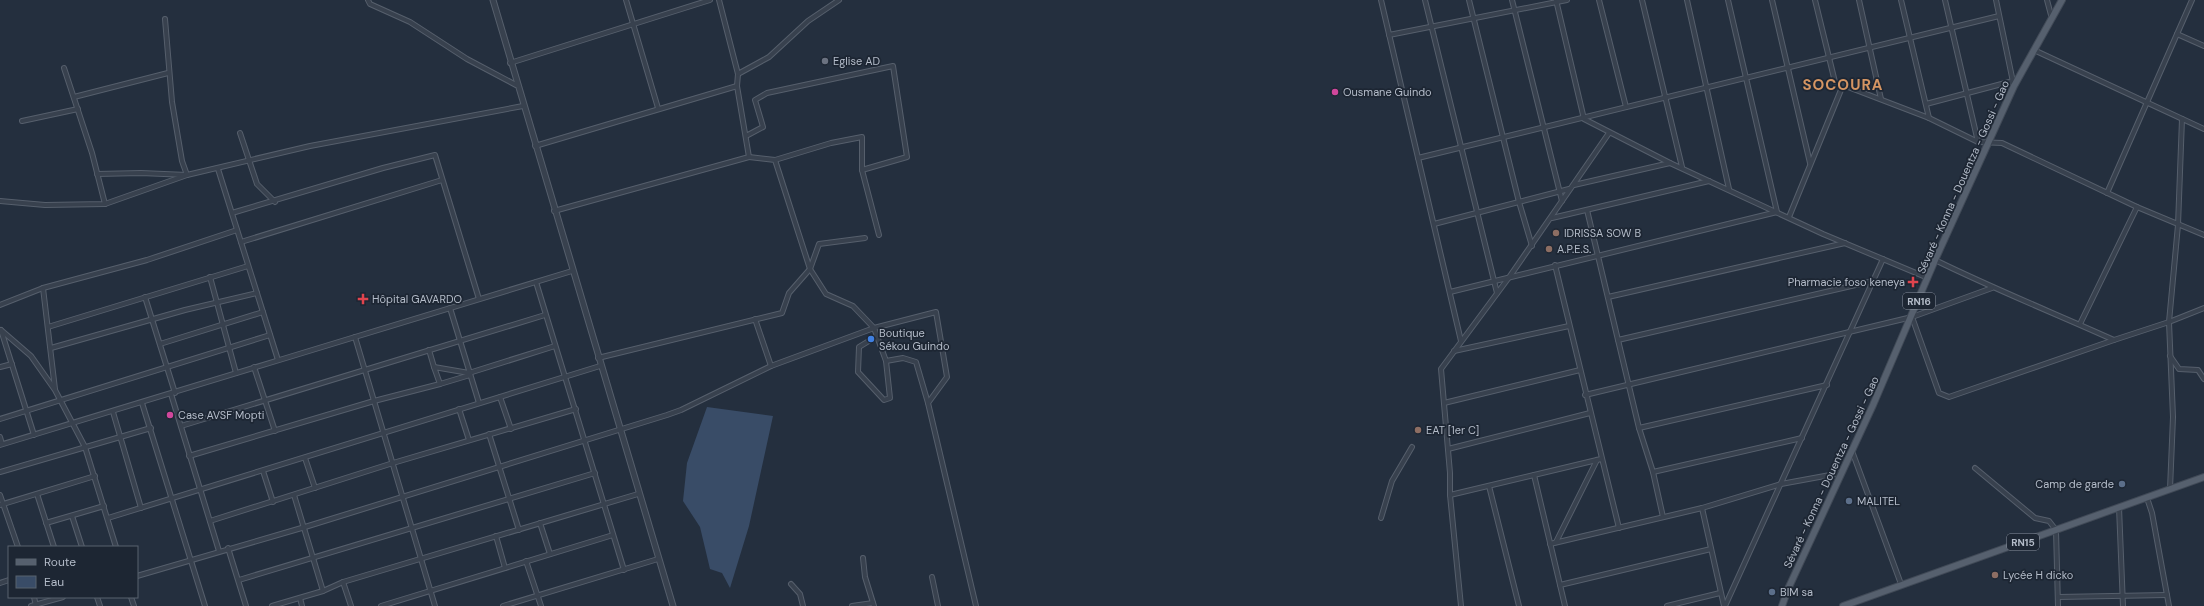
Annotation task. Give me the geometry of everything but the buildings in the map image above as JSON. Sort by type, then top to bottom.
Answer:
[{"type":"main road","name":"Sévaré - Konna - Douentza - Gossi - Gao","points":[[1782,606],[1788,589],[1912,317],[1935,260],[2014,83],[2036,51],[2062,0]]},
{"type":"main road","name":"RN15","points":[[1843,606],[2204,477]]},
{"type":"street","points":[[368,0],[370,4],[410,22],[467,59],[516,85]]},
{"type":"street","points":[[492,0],[672,606]]},
{"type":"street","points":[[626,0],[658,108]]},
{"type":"street","points":[[510,63],[710,0]]},
{"type":"street","points":[[719,0],[738,74],[737,86],[749,157]]},
{"type":"street","points":[[738,74],[769,56],[808,21],[839,0]]},
{"type":"street","points":[[1381,0],[1461,341]]},
{"type":"street","points":[[1425,0],[1462,148],[1476,213],[1497,293]]},
{"type":"street","points":[[1469,0],[1519,202],[1532,246]]},
{"type":"street","points":[[1512,0],[1562,202]]},
{"type":"street","points":[[1389,35],[1567,0]]},
{"type":"street","points":[[1599,0],[1626,108]]},
{"type":"street","points":[[1642,0],[1682,167]]},
{"type":"street","points":[[1686,0],[1729,189]]},
{"type":"street","points":[[1728,0],[1748,78],[1777,212]]},
{"type":"street","points":[[1772,0],[1810,163]]},
{"type":"street","points":[[1815,0],[1835,82],[1929,118],[1978,142],[2002,144],[2137,207],[2204,235]]},
{"type":"street","points":[[1859,0],[1881,100]]},
{"type":"street","points":[[1902,0],[1929,118]]},
{"type":"street","points":[[1945,0],[1978,142]]},
{"type":"street","points":[[1926,104],[1966,93],[2014,83],[1996,0]]},
{"type":"street","points":[[2047,0],[2052,19]]},
{"type":"street","points":[[2107,193],[2192,0]]},
{"type":"street","points":[[1556,1],[1584,118],[1609,133],[1670,163],[1682,167],[1845,243],[1928,278]]},
{"type":"street","points":[[1418,158],[1829,59],[1999,16]]},
{"type":"street","points":[[165,19],[168,73],[182,161],[187,175]]},
{"type":"street","points":[[2177,34],[2204,46]]},
{"type":"street","points":[[2036,51],[2204,129]]},
{"type":"street","points":[[746,136],[763,127],[755,100],[767,92],[893,66],[907,157],[862,170]]},
{"type":"street","points":[[64,68],[78,109],[105,204]]},
{"type":"street","points":[[74,97],[168,73]]},
{"type":"street","points":[[1789,217],[1843,85]]},
{"type":"street","points":[[535,146],[658,108],[737,86]]},
{"type":"street","points":[[0,201],[45,205],[105,204],[187,175],[248,162],[310,146],[523,106]]},
{"type":"street","points":[[22,122],[78,109]]},
{"type":"street","points":[[2170,489],[2173,417],[2169,322],[2178,225],[2182,119]]},
{"type":"street","points":[[240,133],[248,162],[261,190],[275,202]]},
{"type":"street","points":[[1461,606],[1450,495],[1448,449],[1441,369],[1552,218],[1569,189],[1609,133]]},
{"type":"street","points":[[554,211],[749,157],[775,160],[831,143],[862,137],[862,170],[879,235]]},
{"type":"street","points":[[232,213],[275,202],[383,168],[435,155],[479,299]]},
{"type":"street","points":[[775,160],[810,269],[826,294],[853,306],[874,328],[877,336],[886,361],[890,398],[884,400],[858,372],[859,347],[877,336]]},
{"type":"street","points":[[1573,185],[1670,163]]},
{"type":"street","points":[[218,169],[278,360]]},
{"type":"street","points":[[97,174],[141,173],[187,175]]},
{"type":"street","points":[[241,242],[442,180]]},
{"type":"street","points":[[1552,218],[1710,180]]},
{"type":"street","points":[[1434,224],[1569,189]]},
{"type":"street","points":[[2080,324],[2137,207]]},
{"type":"street","points":[[1586,210],[1639,428],[1663,517]]},
{"type":"street","points":[[1450,292],[1510,276],[1777,212]]},
{"type":"street","points":[[0,305],[43,288],[147,260],[237,230]]},
{"type":"street","points":[[598,358],[782,313],[789,293],[810,269],[819,244],[865,238]]},
{"type":"street","points":[[1608,297],[1845,243]]},
{"type":"street","points":[[1725,606],[1852,332],[1883,259]]},
{"type":"street","points":[[1935,260],[1992,288],[2080,324],[2114,340]]},
{"type":"street","points":[[1555,265],[1586,394],[1599,459],[1619,528]]},
{"type":"street","points":[[48,326],[248,266]]},
{"type":"street","points":[[0,437],[1,444],[34,435],[173,394],[254,367],[572,271]]},
{"type":"street","points":[[210,277],[236,373]]},
{"type":"street","points":[[1618,340],[1873,281]]},
{"type":"street","points":[[536,282],[564,377],[586,441],[624,570]]},
{"type":"street","points":[[43,288],[55,390]]},
{"type":"street","points":[[1586,394],[1912,317],[1992,288]]},
{"type":"street","points":[[51,348],[257,293]]},
{"type":"street","points":[[145,297],[167,368],[189,456],[219,551]]},
{"type":"street","points":[[450,308],[479,403]]},
{"type":"street","points":[[1912,317],[1939,393],[1949,397],[2169,322],[2204,308]]},
{"type":"street","points":[[160,344],[263,312]]},
{"type":"street","points":[[138,576],[228,548],[305,527],[402,495],[586,441],[681,410],[771,366],[874,328],[936,312],[947,377],[928,403]]},
{"type":"street","points":[[181,426],[545,315]]},
{"type":"street","points":[[755,319],[771,366]]},
{"type":"street","points":[[1454,351],[1569,326]]},
{"type":"street","points":[[1,329],[34,435]]},
{"type":"street","points":[[1,329],[31,356],[55,390],[71,424],[85,447],[116,546]]},
{"type":"street","points":[[0,419],[270,335]]},
{"type":"street","points":[[355,336],[435,606]]},
{"type":"street","points":[[189,456],[374,401],[440,384],[555,346]]},
{"type":"street","points":[[429,350],[440,384]]},
{"type":"street","points":[[2170,356],[2179,369],[2198,370],[2204,379]]},
{"type":"street","points":[[886,361],[903,358],[916,362],[928,403],[976,606]]},
{"type":"street","points":[[0,367],[12,364]]},
{"type":"street","points":[[434,366],[470,374]]},
{"type":"street","points":[[108,518],[600,366]]},
{"type":"street","points":[[254,367],[274,431]]},
{"type":"street","points":[[1444,403],[1580,370]]},
{"type":"street","points":[[1639,428],[1827,385]]},
{"type":"street","points":[[500,396],[511,429]]},
{"type":"street","points":[[142,403],[205,606]]},
{"type":"street","points":[[459,409],[469,440]]},
{"type":"street","points":[[210,521],[393,463],[576,409]]},
{"type":"street","points":[[113,412],[142,508]]},
{"type":"street","points":[[1448,449],[1590,413]]},
{"type":"street","points":[[0,472],[151,428]]},
{"type":"street","points":[[489,434],[518,530]]},
{"type":"street","points":[[1652,472],[1802,438]]},
{"type":"street","points":[[1381,518],[1392,481],[1412,447]]},
{"type":"street","points":[[1852,450],[1901,584]]},
{"type":"street","points":[[305,458],[315,488]]},
{"type":"street","points":[[1450,495],[1599,459]]},
{"type":"street","points":[[1556,542],[1599,459]]},
{"type":"street","points":[[1975,468],[2036,518],[2049,521],[2056,530],[2058,606]]},
{"type":"street","points":[[263,470],[273,502]]},
{"type":"street","points":[[239,580],[314,559],[595,473]]},
{"type":"street","points":[[1550,544],[1702,508],[1781,484],[1841,473]]},
{"type":"street","points":[[1534,475],[1565,606]]},
{"type":"street","points":[[2,504],[95,476]]},
{"type":"street","points":[[1489,486],[1519,606]]},
{"type":"street","points":[[38,494],[54,546]]},
{"type":"street","points":[[272,606],[323,591],[343,582],[638,494]]},
{"type":"street","points":[[0,495],[18,546]]},
{"type":"street","points":[[294,495],[305,527],[323,591]]},
{"type":"street","points":[[2147,498],[2152,512],[2169,606]]},
{"type":"street","points":[[46,523],[104,506]]},
{"type":"street","points":[[2120,507],[2124,606]]},
{"type":"street","points":[[1702,508],[1720,593],[1725,606]]},
{"type":"street","points":[[72,516],[82,546]]},
{"type":"street","points":[[540,523],[550,554]]},
{"type":"street","points":[[381,606],[613,535]]},
{"type":"street","points":[[496,536],[505,568]]},
{"type":"street","points":[[228,548],[246,606]]},
{"type":"street","points":[[1560,585],[1711,549]]},
{"type":"street","points":[[852,606],[873,604],[866,577],[864,558]]},
{"type":"street","points":[[503,606],[658,559]]},
{"type":"street","points":[[526,561],[541,606]]},
{"type":"street","points":[[932,577],[938,606]]},
{"type":"street","points":[[343,582],[351,606]]},
{"type":"street","points":[[791,584],[800,594],[803,606]]},
{"type":"street","points":[[1667,606],[1720,593]]},
{"type":"street","points":[[2058,597],[2167,595]]},
{"type":"street","points":[[35,606],[60,598]]},
{"type":"street","points":[[300,598],[302,606]]},
{"type":"water","points":[[707,407],[773,416],[749,526],[730,588],[722,573],[710,569],[700,527],[683,501],[687,463]]},
{"type":"place","name":"Eglise AD","points":[[825,61]]},
{"type":"place","name":"Ousmane Guindo","points":[[1335,92]]},
{"type":"place","name":"IDRISSA SOW B","points":[[1556,233]]},
{"type":"place","name":"A.P.E.S.","points":[[1549,249]]},
{"type":"place","name":"Pharmacie foso keneya","points":[[1913,282]]},
{"type":"place","name":"Hôpital GAVARDO","points":[[363,299]]},
{"type":"place","name":"Boutique Sékou Guindo","points":[[871,339]]},
{"type":"place","name":"Case AVSF Mopti","points":[[170,415]]},
{"type":"place","name":"EAT [1er C]","points":[[1418,430]]},
{"type":"place","name":"Camp de garde","points":[[2122,484]]},
{"type":"place","name":"MALITEL","points":[[1849,501]]},
{"type":"place","name":"Lycée H dicko","points":[[1995,575]]},
{"type":"place","name":"BIM sa","points":[[1772,592]]},
{"type":"district","name":"SOCOURA","points":[[1843,85]]}]
